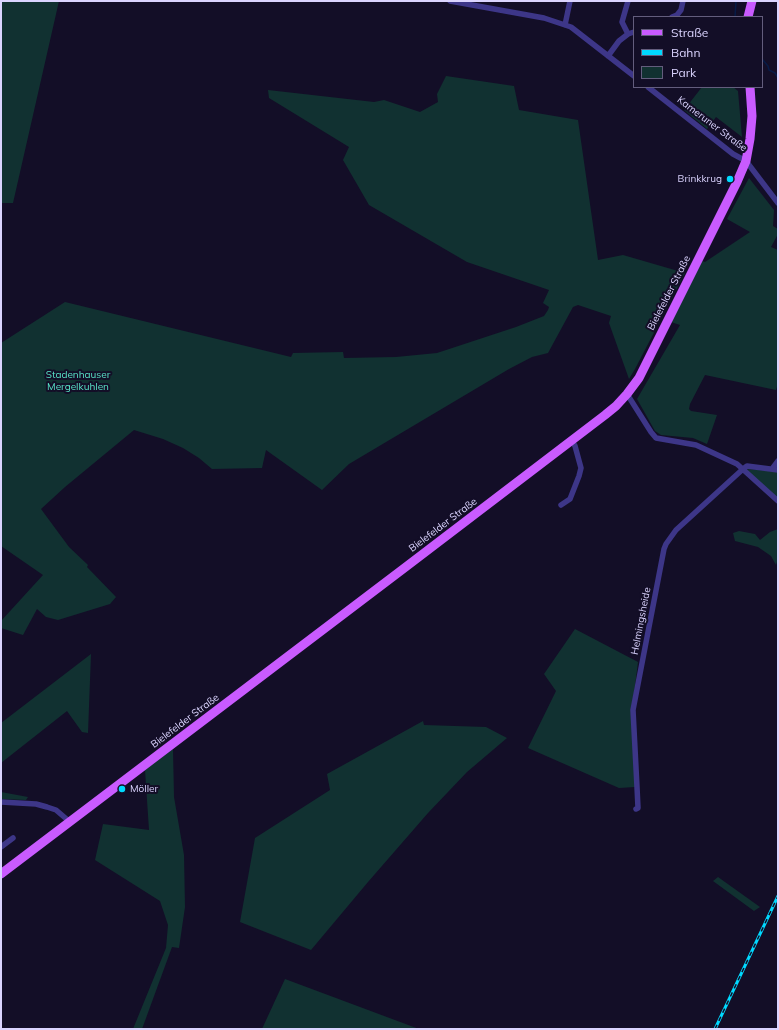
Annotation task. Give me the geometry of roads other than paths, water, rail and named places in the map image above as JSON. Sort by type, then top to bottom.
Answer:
[{"type":"main road","points":[[748,16],[752,1]]},
{"type":"main road","name":"Bielefelder Straße","points":[[1,874],[616,406],[639,378],[746,161],[752,128],[750,88]]},
{"type":"street","points":[[450,1],[544,18],[570,27],[633,75]]},
{"type":"street","points":[[565,25],[570,1]]},
{"type":"street","points":[[628,1],[622,22],[628,34]]},
{"type":"street","points":[[674,16],[681,10],[683,1]]},
{"type":"street","points":[[608,56],[619,41],[628,34],[633,32]]},
{"type":"street","name":"Kameruner Straße","points":[[649,88],[733,154],[746,161]]},
{"type":"street","points":[[746,161],[778,203]]},
{"type":"street","points":[[627,394],[656,438],[696,445],[737,464],[778,501]]},
{"type":"street","points":[[561,505],[570,499],[581,468],[572,440]]},
{"type":"street","points":[[743,469],[748,466],[775,469],[778,461]]},
{"type":"street","name":"Helmingsheide","points":[[636,809],[638,808],[633,710],[664,549],[676,530],[743,469]]},
{"type":"street","points":[[1,802],[36,804],[47,807],[56,810],[70,822]]},
{"type":"street","points":[[1,847],[13,838]]},
{"type":"waterway","points":[[735,16],[736,1]]},
{"type":"waterway","points":[[763,60],[768,66],[769,70],[775,73],[778,78]]},
{"type":"railway","points":[[715,1029],[778,896]]},
{"type":"place","name":"Brinkkrug","points":[[730,179]]},
{"type":"place","name":"Möller","points":[[122,789]]},
{"type":"park label","name":"Stadenhauser Mergelkuhlen","points":[[78,380]]}]
